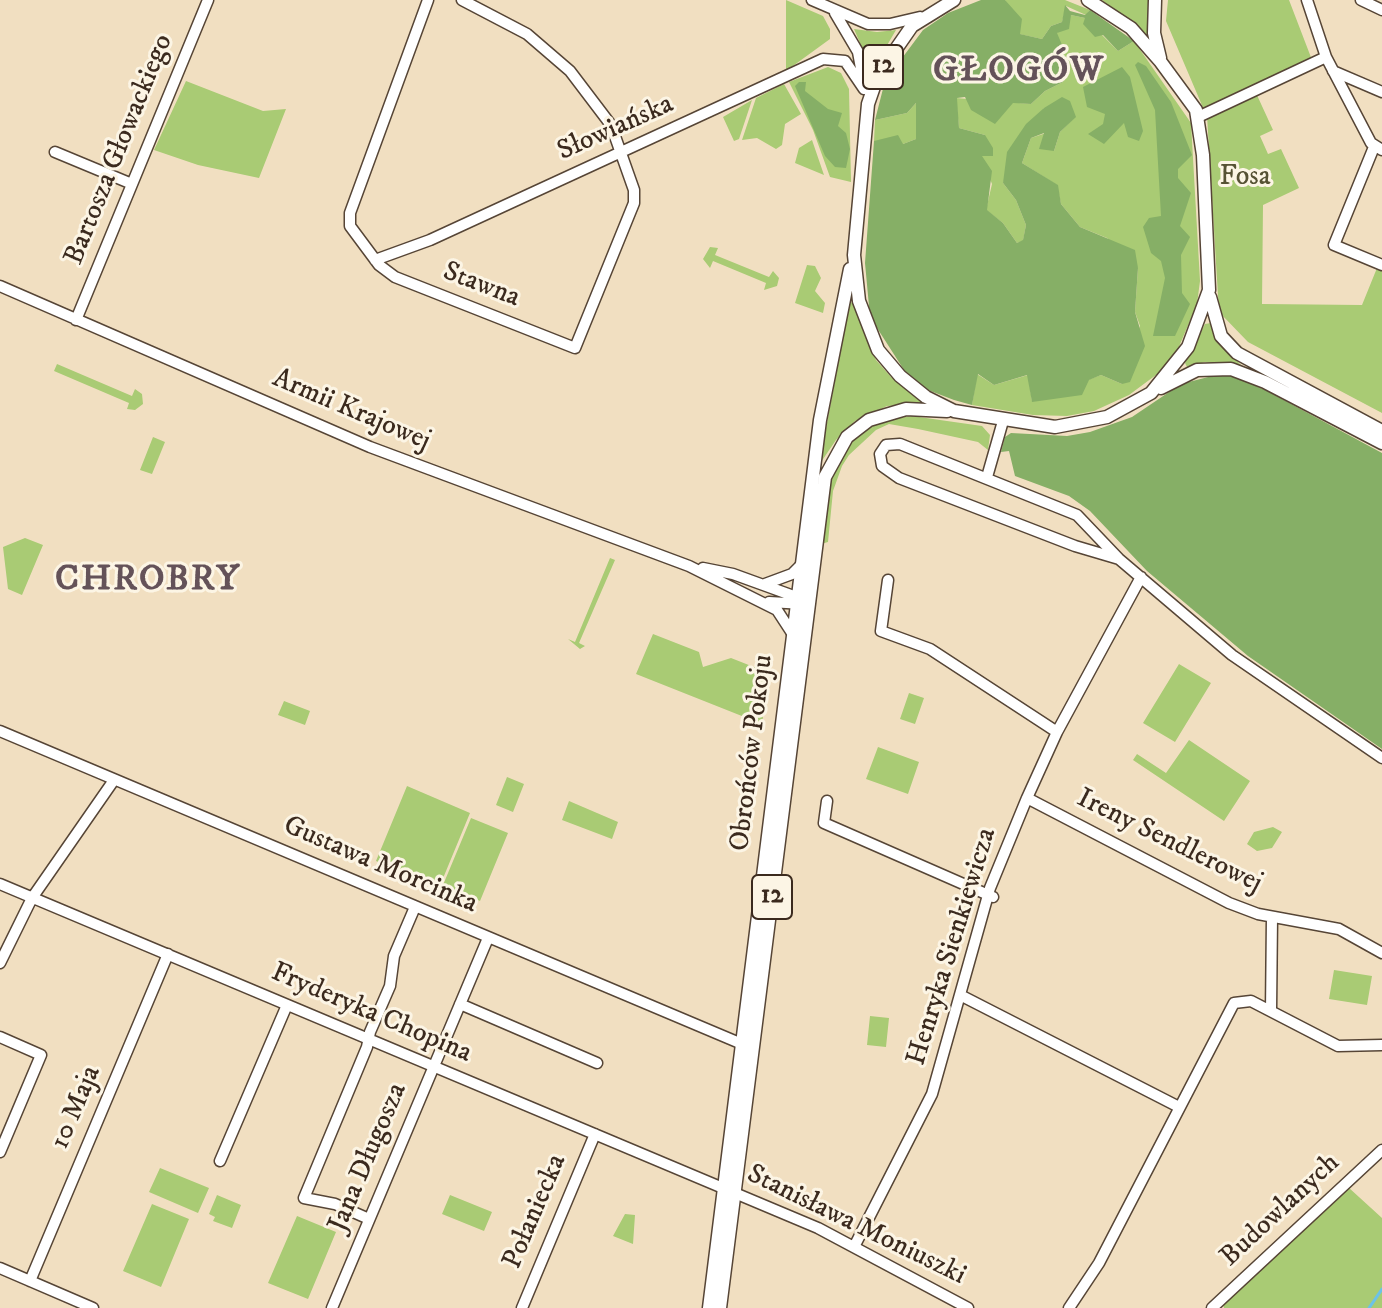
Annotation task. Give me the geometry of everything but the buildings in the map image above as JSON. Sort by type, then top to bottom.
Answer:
[{"type":"main road","name":"12","points":[[954,0],[923,16],[896,47],[878,75],[864,128],[854,255],[859,301],[878,350],[908,384],[954,411],[1055,427],[1084,424],[1116,413],[1151,393],[1188,347],[1209,290],[1198,117]]},
{"type":"main road","points":[[1088,0],[1131,28],[1160,61],[1198,117]]},
{"type":"main road","points":[[1155,0],[1154,33],[1160,61]]},
{"type":"main road","name":"Obrońców Pokoju","points":[[720,1308],[742,1044],[792,633],[801,601],[802,564],[820,420],[854,255]]},
{"type":"main road","points":[[1209,290],[1217,328],[1237,353],[1382,431]]},
{"type":"main road","points":[[1151,393],[1197,370],[1231,369],[1265,382],[1382,443]]},
{"type":"main road","name":"Obrońców Pokoju","points":[[709,1308],[729,1189],[801,601],[825,477],[838,448],[860,425],[906,409],[954,411]]},
{"type":"street","name":"Bartosza Głowackiego","points":[[76,320],[208,0]]},
{"type":"street","name":"Stawna","points":[[428,0],[350,213],[354,234],[375,260],[404,282],[575,348],[634,203],[634,190],[622,153]]},
{"type":"street","points":[[462,0],[527,34],[570,71],[611,125],[622,153]]},
{"type":"street","points":[[812,0],[835,13],[868,24],[890,24],[923,16]]},
{"type":"street","points":[[1307,0],[1326,57],[1378,149],[1334,245],[1382,265]]},
{"type":"street","points":[[1361,0],[1382,10]]},
{"type":"street","points":[[835,13],[858,52],[864,89],[864,128]]},
{"type":"street","points":[[1198,117],[1326,57]]},
{"type":"street","name":"Słowiańska","points":[[375,260],[430,240],[823,59],[845,61],[864,89]]},
{"type":"street","points":[[1333,71],[1382,92]]},
{"type":"street","points":[[55,152],[132,184]]},
{"type":"street","name":"Armii Krajowej","points":[[0,286],[370,447],[689,566],[777,610],[792,633]]},
{"type":"street","points":[[987,477],[1003,421]]},
{"type":"street","points":[[1119,559],[1075,546],[899,478],[882,466],[880,454],[886,445],[900,444],[1077,515],[1119,559],[1232,655],[1382,758]]},
{"type":"street","points":[[765,584],[792,574],[802,564]]},
{"type":"street","name":"Armii Krajowej","points":[[689,566],[765,584],[801,601]]},
{"type":"street","name":"Henryka Sienkiewicza","points":[[855,1245],[932,1094],[992,896],[1027,798],[1057,732],[1141,577]]},
{"type":"street","points":[[888,580],[881,631],[930,649],[1057,732]]},
{"type":"street","name":"Armii Krajowej","points":[[763,601],[801,601]]},
{"type":"street","name":"Gustawa Morcinka","points":[[0,731],[742,1044]]},
{"type":"street","points":[[0,963],[32,898],[114,780]]},
{"type":"street","name":"Ireny Sendlerowej","points":[[1027,798],[1218,897],[1272,917],[1339,929],[1382,953]]},
{"type":"street","points":[[827,801],[824,823],[992,896]]},
{"type":"street","name":"Fryderyka Chopina","points":[[0,884],[729,1189]]},
{"type":"street","points":[[369,1219],[335,1204],[318,1204],[304,1198],[390,986],[394,956],[415,907]]},
{"type":"street","points":[[1271,1011],[1272,917]]},
{"type":"street","name":"Jana Długosza","points":[[332,1308],[488,938]]},
{"type":"street","name":"10 Maja","points":[[30,1281],[168,954]]},
{"type":"street","points":[[962,996],[1179,1107]]},
{"type":"street","points":[[1069,1308],[1099,1263],[1234,1003],[1245,999],[1334,1045],[1382,1045]]},
{"type":"street","points":[[460,1004],[597,1063]]},
{"type":"street","points":[[220,1161],[287,1005]]},
{"type":"street","points":[[0,1037],[41,1055],[0,1152]]},
{"type":"street","name":"Połaniecka","points":[[522,1308],[595,1134]]},
{"type":"street","name":"Budowlanych","points":[[1212,1308],[1382,1150]]},
{"type":"street","name":"Stanisława Moniuszki","points":[[729,1189],[855,1245],[968,1308]]},
{"type":"street","points":[[0,1268],[93,1308]]},
{"type":"green space","points":[[786,0],[823,16],[830,29],[830,39],[786,71]]},
{"type":"green space","points":[[981,0],[1005,0],[1022,19],[1020,34],[1042,39],[1051,26],[1062,22],[1065,5],[1070,11],[1085,15],[1090,10],[1134,41],[1118,51],[1103,35],[1095,37],[1083,24],[1085,18],[1071,15],[1069,29],[1057,33],[1065,52],[1056,57],[1063,82],[1045,91],[1031,104],[1013,103],[995,124],[971,110],[965,97],[957,98],[959,128],[985,135],[993,148],[993,156],[982,156],[992,171],[987,210],[1003,223],[1017,243],[1023,240],[1026,225],[1016,200],[1003,183],[1007,152],[1026,124],[1044,108],[1062,97],[1070,101],[1076,117],[1060,132],[1054,151],[1039,149],[1044,133],[1031,138],[1022,163],[1058,185],[1061,204],[1080,227],[1135,250],[1138,268],[1135,312],[1145,346],[1130,382],[1122,384],[1101,375],[1089,380],[1082,395],[1032,402],[1027,375],[994,385],[978,374],[972,405],[928,390],[904,370],[870,317],[865,263],[874,141],[898,135],[903,144],[916,139],[916,103],[907,113],[875,120],[885,81],[923,30],[948,13]]},
{"type":"green space","points":[[1005,0],[1065,0],[1090,10],[1086,15],[1066,6],[1062,22],[1051,26],[1042,39],[1019,34]]},
{"type":"green space","points":[[1102,0],[1148,0],[1146,36]]},
{"type":"green space","points":[[1168,0],[1289,0],[1312,60],[1204,110],[1166,21]]},
{"type":"green space","points":[[1071,15],[1085,18],[1118,51],[1134,41],[1191,123],[1200,281],[1197,304],[1178,349],[1160,372],[1129,395],[1094,411],[1067,416],[1033,415],[972,405],[977,374],[994,385],[1028,375],[1032,401],[1101,375],[1122,384],[1140,326],[1135,312],[1138,268],[1107,238],[1080,227],[1061,204],[1057,185],[1022,163],[1031,138],[1046,133],[1054,151],[1060,132],[1075,117],[1044,108],[1003,183],[1016,200],[1026,225],[1023,241],[1017,243],[1003,223],[986,210],[992,184],[981,156],[985,135],[959,128],[956,98],[1031,104],[1045,91],[1063,82],[1056,57],[1057,33]]},
{"type":"green space","points":[[854,29],[877,32],[896,30],[872,71]]},
{"type":"green space","points":[[1138,62],[1146,66],[1171,102],[1192,155],[1178,169],[1178,178],[1191,193],[1180,226],[1190,237],[1181,255],[1182,293],[1190,304],[1175,336],[1153,336],[1165,278],[1161,261],[1151,253],[1143,227],[1149,218],[1161,216],[1155,110],[1135,65]]},
{"type":"green space","points":[[828,67],[841,73],[849,89],[851,182],[830,177],[813,130],[789,82]]},
{"type":"green space","points":[[1122,67],[1130,77],[1143,131],[1139,141],[1128,137],[1124,123],[1104,144],[1088,134],[1103,124],[1105,114],[1087,107],[1083,87]]},
{"type":"green space","points":[[186,81],[263,111],[286,109],[259,178],[198,165],[154,150]]},
{"type":"green space","points":[[806,82],[805,91],[828,109],[842,113],[838,126],[846,133],[850,149],[846,168],[835,167],[825,156],[795,86]]},
{"type":"green space","points":[[784,84],[801,114],[785,124],[782,145],[776,149],[757,138],[742,140],[756,98]]},
{"type":"green space","name":"Fosa","points":[[1256,93],[1273,130],[1260,136],[1268,154],[1281,149],[1299,188],[1263,205],[1262,304],[1362,305],[1377,268],[1382,271],[1382,413],[1248,342],[1219,312],[1207,116]]},
{"type":"green space","points":[[752,100],[739,139],[734,141],[723,117]]},
{"type":"green space","points":[[917,102],[916,139],[903,144],[874,141],[875,120],[907,113]]},
{"type":"green space","points":[[812,140],[824,175],[795,163],[799,148]]},
{"type":"green space","points":[[710,247],[718,248],[715,255],[769,277],[773,271],[779,278],[777,286],[764,290],[766,283],[713,261],[710,268],[703,259]]},
{"type":"green space","points":[[807,265],[815,266],[821,278],[815,291],[825,303],[823,313],[795,303]]},
{"type":"green space","points":[[850,302],[876,360],[891,377],[926,404],[887,406],[855,421],[836,440],[819,465]]},
{"type":"green space","points":[[1211,323],[1216,340],[1243,367],[1205,362],[1187,367],[1185,363],[1205,324]]},
{"type":"green space","points":[[57,364],[132,396],[135,389],[142,394],[143,404],[135,410],[127,409],[129,403],[54,371]]},
{"type":"green space","points":[[1216,375],[1234,376],[1267,391],[1382,453],[1382,749],[1248,656],[1147,571],[1090,511],[1069,496],[1015,476],[1009,451],[1001,452],[1005,437],[1011,433],[1067,436],[1090,432],[1132,417],[1181,384]]},
{"type":"green space","points":[[912,416],[982,426],[990,435],[988,450],[978,442],[918,429],[889,424],[876,430],[849,455],[842,466],[833,491],[828,542],[821,544],[831,474],[849,444],[879,421]]},
{"type":"green space","points":[[153,437],[165,442],[152,474],[140,470]]},
{"type":"green space","points":[[25,538],[43,545],[22,595],[8,589],[3,547]]},
{"type":"green space","points":[[610,558],[615,560],[579,643],[585,646],[580,649],[568,639],[575,642]]},
{"type":"green space","points":[[653,634],[699,652],[703,667],[731,658],[769,673],[762,724],[636,674]]},
{"type":"green space","points":[[1179,664],[1211,683],[1175,742],[1143,723]]},
{"type":"green space","points":[[909,693],[924,698],[915,724],[900,719]]},
{"type":"green space","points":[[284,701],[310,711],[305,725],[278,715]]},
{"type":"green space","points":[[1189,740],[1250,781],[1224,821],[1133,760],[1137,754],[1166,773]]},
{"type":"green space","points":[[878,747],[919,762],[908,794],[866,779]]},
{"type":"green space","points":[[507,777],[524,784],[513,812],[496,805]]},
{"type":"green space","points":[[407,786],[470,813],[439,888],[376,861]]},
{"type":"green space","points":[[569,801],[618,822],[612,839],[562,820]]},
{"type":"green space","points":[[471,818],[508,833],[480,901],[443,885]]},
{"type":"green space","points":[[1273,827],[1282,832],[1272,848],[1257,851],[1247,844],[1254,832]]},
{"type":"green space","points":[[1334,970],[1372,976],[1367,1005],[1329,999]]},
{"type":"green space","points":[[870,1016],[889,1018],[886,1047],[867,1045]]},
{"type":"green space","points":[[160,1168],[209,1188],[198,1213],[149,1192]]},
{"type":"green space","points":[[1348,1187],[1382,1218],[1382,1308],[1224,1308],[1223,1304]]},
{"type":"green space","points":[[217,1195],[241,1205],[232,1228],[213,1221],[215,1217],[209,1214]]},
{"type":"green space","points":[[450,1195],[492,1212],[484,1231],[442,1214]]},
{"type":"green space","points":[[152,1204],[189,1219],[161,1287],[123,1271]]},
{"type":"green space","points":[[625,1214],[635,1215],[633,1244],[613,1236]]},
{"type":"green space","points":[[297,1216],[336,1232],[308,1299],[268,1283]]},
{"type":"waterway","points":[[1369,1308],[1382,1289]]},
{"type":"district","name":"GŁOGÓW","points":[[1019,73]]},
{"type":"district","name":"CHROBRY","points":[[148,582]]}]
